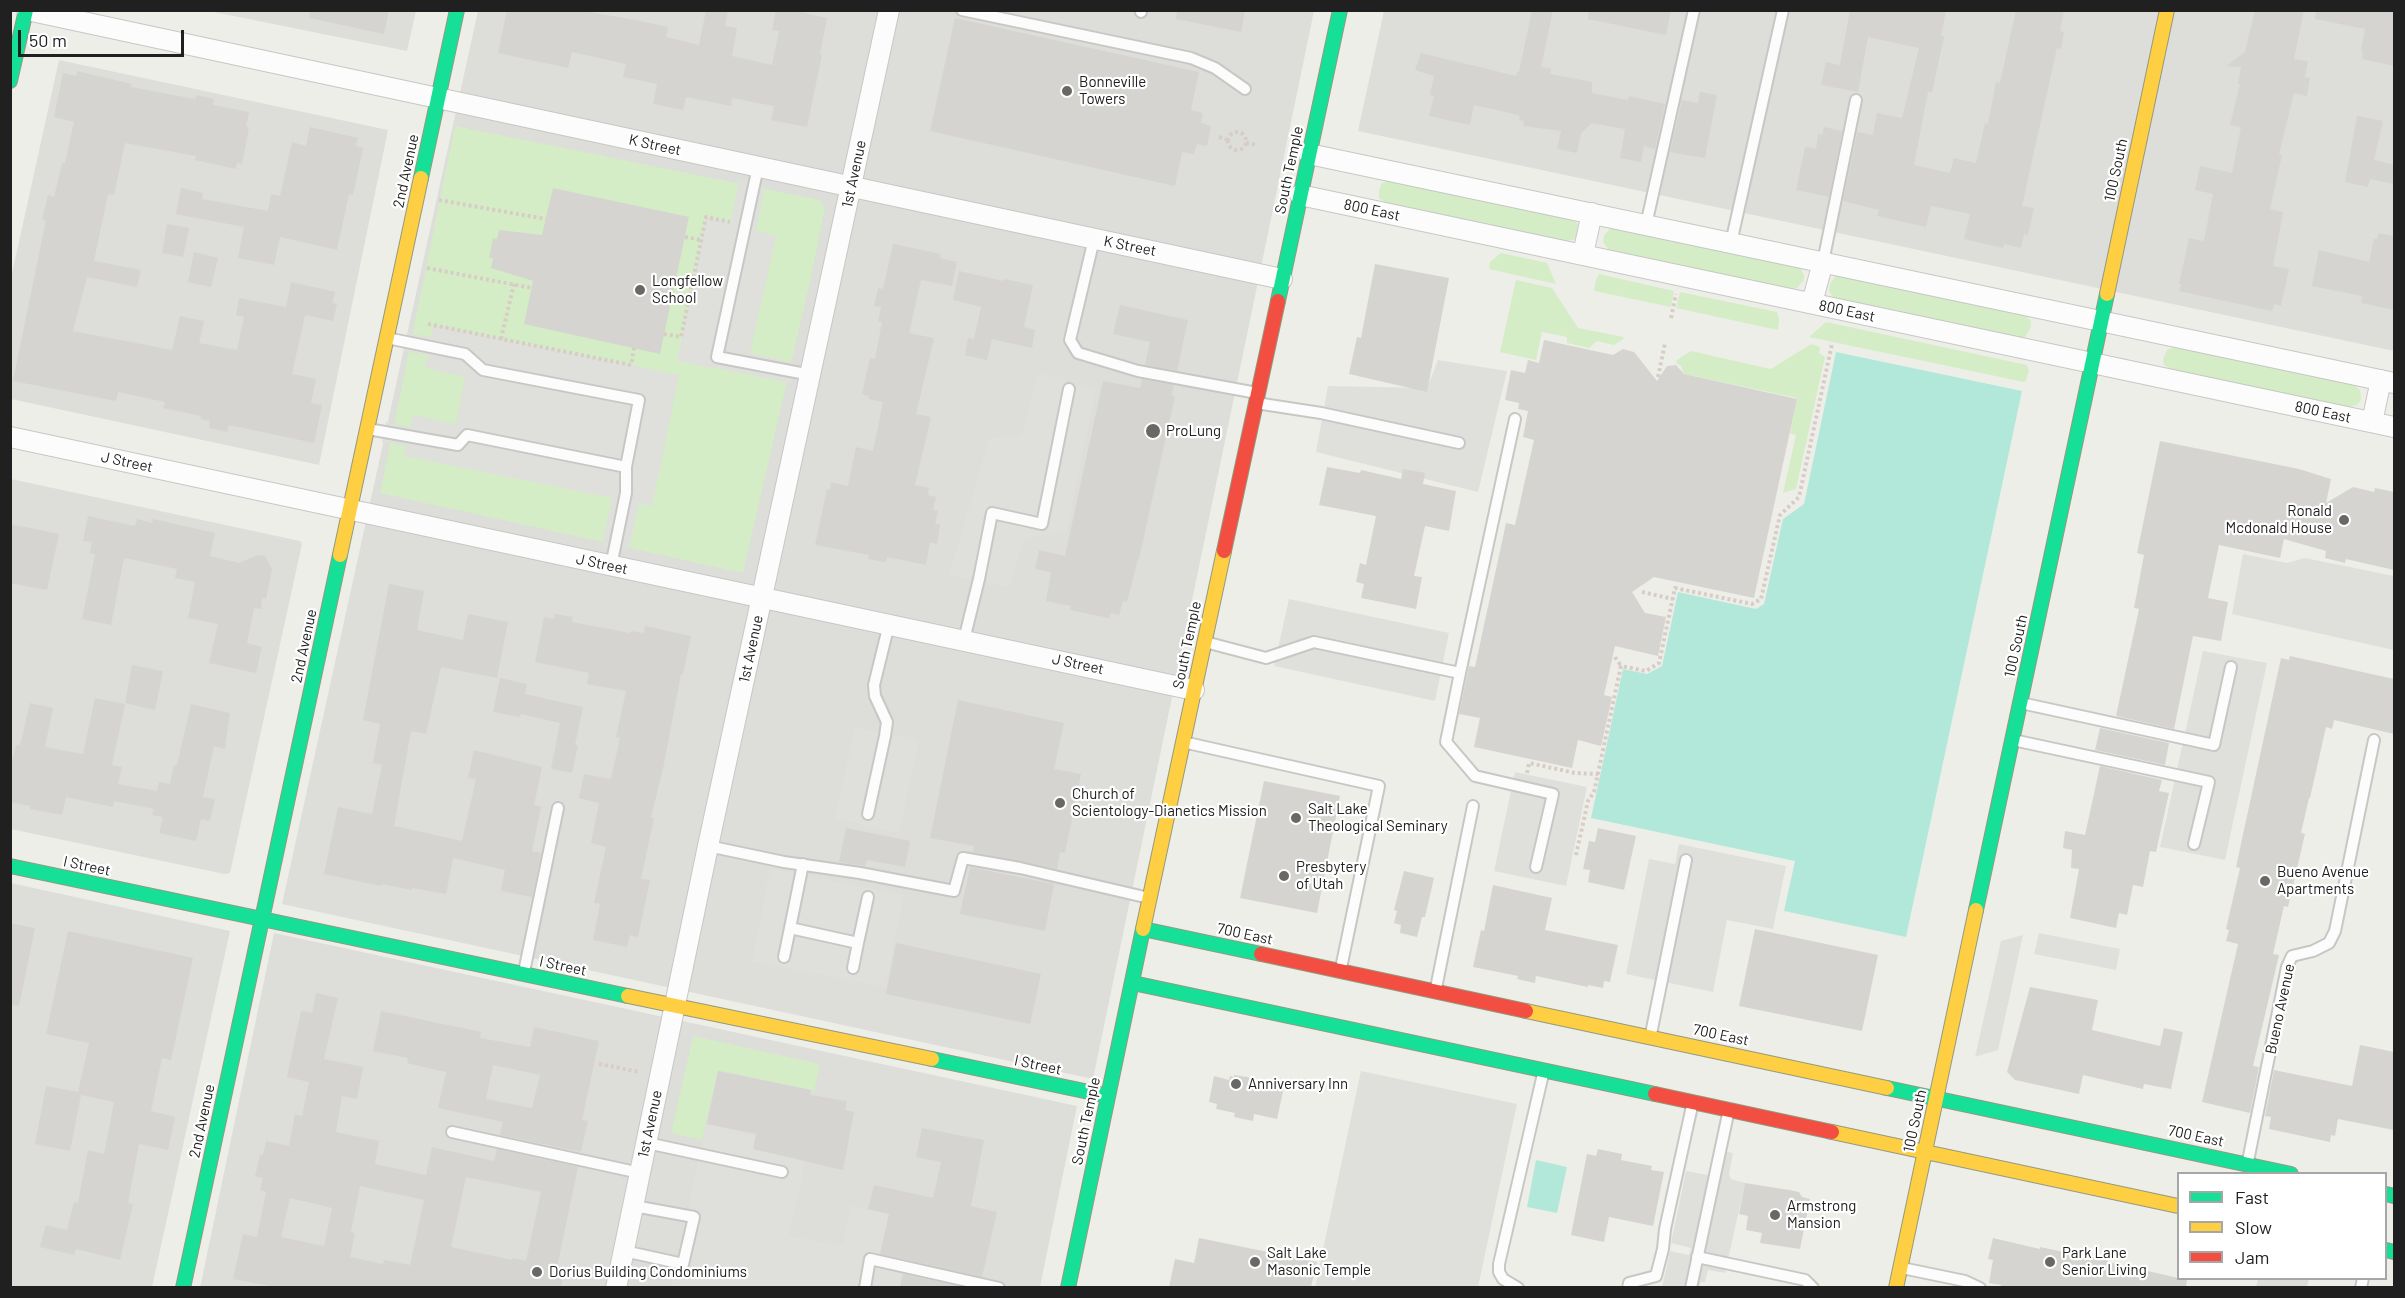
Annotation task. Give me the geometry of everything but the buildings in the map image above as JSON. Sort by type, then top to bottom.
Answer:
[{"type":"main road","points":[[10,81],[27,10]]},
{"type":"main road","name":"2nd Avenue","points":[[183,1287],[457,10]]},
{"type":"main road","name":"South Temple","points":[[1068,1287],[1340,10]]},
{"type":"main road","name":"100 South","points":[[1896,1287],[2167,10]]},
{"type":"main road","name":"I Street","points":[[10,866],[1108,1096]]},
{"type":"main road","name":"700 East","points":[[1143,929],[2286,1172]]},
{"type":"main road","points":[[1133,983],[2177,1206]]},
{"type":"street","name":"K Street","points":[[27,10],[438,100],[1282,279]]},
{"type":"street","name":"1st Avenue","points":[[616,1287],[708,846],[889,10]]},
{"type":"street","points":[[1309,154],[2388,381],[2372,422]]},
{"type":"street","name":"800 East","points":[[1300,195],[2394,427]]},
{"type":"street","points":[[1583,254],[1592,213]]},
{"type":"street","points":[[1812,303],[1823,262]]},
{"type":"street","name":"J Street","points":[[10,437],[1194,690]]},
{"type":"lane","points":[[962,10],[1191,58],[1215,68],[1245,89]]},
{"type":"lane","points":[[1646,225],[1694,10]]},
{"type":"lane","points":[[1731,243],[1783,10]]},
{"type":"lane","points":[[1823,262],[1856,100]]},
{"type":"lane","points":[[758,167],[717,357],[811,375]]},
{"type":"lane","points":[[1094,239],[1071,340],[1077,353],[1138,371],[1460,442]]},
{"type":"lane","points":[[387,338],[465,354],[483,370],[639,400],[626,467],[626,493],[611,566]]},
{"type":"lane","points":[[964,640],[992,513],[1042,524],[1070,389]]},
{"type":"lane","points":[[1515,419],[1446,742],[1475,776],[1553,794],[1536,867]]},
{"type":"lane","points":[[368,429],[458,445],[467,435],[626,467]]},
{"type":"lane","points":[[868,814],[887,722],[875,696],[874,685],[889,624]]},
{"type":"lane","points":[[1204,642],[1266,658],[1314,642],[1461,673]]},
{"type":"lane","points":[[2020,703],[2214,745],[2231,667]]},
{"type":"lane","points":[[2012,740],[2209,782],[2194,844]]},
{"type":"lane","name":"Bueno Avenue","points":[[2248,1164],[2287,967],[2292,956],[2313,951],[2329,943],[2335,931],[2374,740]]},
{"type":"lane","points":[[1183,742],[1379,786],[1340,971]]},
{"type":"lane","points":[[1435,991],[1473,806]]},
{"type":"lane","points":[[524,974],[558,808]]},
{"type":"lane","points":[[708,846],[784,862],[954,891],[963,858],[1020,868],[1150,898]]},
{"type":"lane","points":[[1650,1037],[1686,860]]},
{"type":"lane","points":[[784,957],[803,864]]},
{"type":"lane","points":[[853,968],[868,897]]},
{"type":"lane","points":[[790,928],[858,944]]},
{"type":"lane","points":[[1518,1287],[1503,1279],[1499,1272],[1499,1264],[1544,1071]]},
{"type":"lane","points":[[1628,1287],[1629,1283],[1656,1276],[1664,1249],[1665,1229],[1693,1103]]},
{"type":"lane","points":[[1691,1287],[1729,1110]]},
{"type":"lane","points":[[452,1132],[640,1173]]},
{"type":"lane","points":[[647,1143],[782,1173]]},
{"type":"lane","points":[[624,1251],[684,1264],[694,1217],[633,1206]]},
{"type":"lane","points":[[1697,1257],[1805,1280],[1813,1287]]},
{"type":"lane","points":[[865,1287],[870,1259],[999,1287]]},
{"type":"lane","points":[[1900,1268],[1965,1281],[1980,1287]]},
{"type":"path","points":[[1235,132],[1241,133],[1246,143],[1241,150],[1235,150],[1230,147],[1228,140],[1235,132]]},
{"type":"path","points":[[1219,137],[1228,140]]},
{"type":"path","points":[[1246,143],[1257,145]]},
{"type":"path","points":[[418,195],[546,219]]},
{"type":"path","points":[[664,334],[681,337],[706,217],[730,222],[732,214]]},
{"type":"path","points":[[685,237],[702,240]]},
{"type":"path","points":[[403,264],[532,288]]},
{"type":"path","points":[[501,339],[514,284]]},
{"type":"path","points":[[1671,318],[1676,294]]},
{"type":"path","points":[[428,324],[631,365],[634,348]]},
{"type":"path","points":[[1658,377],[1665,343]]},
{"type":"path","points":[[1621,666],[1646,670],[1659,663],[1675,588],[1752,604],[1761,598],[1780,515],[1799,497],[1832,344]]},
{"type":"path","points":[[1642,592],[1672,599]]},
{"type":"path","points":[[1576,855],[1588,801],[1594,792],[1621,666],[1615,657]]},
{"type":"path","points":[[1527,773],[1529,763],[1575,773],[1598,774]]},
{"type":"path","points":[[599,1064],[642,1072]]},
{"type":"shaded area","points":[[209,11],[416,11],[407,51]]},
{"type":"shaded area","points":[[478,11],[1314,11],[1093,1079],[282,904]]},
{"type":"shaded area","points":[[1384,11],[2394,11],[2394,351],[1358,131]]},
{"type":"shaded area","points":[[59,60],[388,130],[319,465],[11,399],[11,278]]},
{"type":"shaded area","points":[[739,180],[765,186],[756,231],[776,236],[750,353],[796,363],[791,383],[677,361],[706,217],[731,222]]},
{"type":"shaded area","points":[[434,325],[679,375],[652,506],[639,504],[628,551],[602,545],[612,498],[404,456],[406,446],[382,442],[386,422],[410,427],[413,415],[456,424],[465,377],[425,368],[428,355],[403,351],[408,333],[431,337]]},
{"type":"shaded area","points":[[1438,360],[1507,371],[1478,492],[1316,452],[1328,386],[1427,388]]},
{"type":"shaded area","points":[[1038,373],[1096,390],[1067,530],[1025,538],[1009,587],[949,575],[989,438],[1022,435]]},
{"type":"shaded area","points":[[11,479],[300,541],[302,544],[230,873],[224,874],[11,829]]},
{"type":"shaded area","points":[[2243,554],[2287,563],[2305,558],[2394,576],[2394,650],[2232,614]]},
{"type":"shaded area","points":[[1289,599],[1449,633],[1435,701],[1274,666]]},
{"type":"shaded area","points":[[2203,651],[2267,663],[2225,860],[2160,847]]},
{"type":"shaded area","points":[[855,727],[919,741],[899,833],[835,818]]},
{"type":"shaded area","points":[[1515,772],[1587,787],[1566,886],[1494,871]]},
{"type":"shaded area","points":[[1679,844],[1786,866],[1773,929],[1727,920],[1713,992],[1626,974],[1649,859],[1675,864]]},
{"type":"shaded area","points":[[770,869],[904,895],[886,987],[752,961]]},
{"type":"shaded area","points":[[11,883],[230,931],[152,1287],[11,1288]]},
{"type":"shaded area","points":[[274,933],[1077,1106],[1040,1287],[200,1288]]},
{"type":"shaded area","points":[[2039,933],[2120,949],[2116,970],[2034,954]]},
{"type":"shaded area","points":[[2023,935],[1998,1050],[1975,1057],[2001,941]]},
{"type":"shaded area","points":[[1361,1071],[1517,1104],[1478,1287],[1315,1287]]},
{"type":"shaded area","points":[[706,1124],[757,1136],[806,1160],[789,1236],[842,1246],[851,1206],[889,1214],[880,1254],[907,1261],[900,1287],[671,1288]]},
{"type":"shaded area","points":[[1714,1149],[1733,1153],[1729,1174],[1731,1179],[1745,1183],[1725,1273],[1708,1270],[1705,1282],[1701,1282],[1699,1287],[1662,1288],[1670,1251],[1689,1255],[1691,1248],[1671,1243],[1686,1171],[1708,1175]]},
{"type":"shaded area","points":[[2258,1280],[2309,1280],[2307,1287],[2256,1287]]},
{"type":"green space","points":[[455,126],[820,200],[825,208],[813,268],[743,573],[380,493]]},
{"type":"green space","points":[[1391,179],[1570,217],[1578,224],[1577,236],[1573,240],[1563,241],[1389,205],[1379,198],[1379,191],[1381,184]]},
{"type":"green space","points":[[1616,228],[1800,267],[1804,280],[1797,288],[1790,289],[1610,251],[1603,242],[1604,235],[1610,229]]},
{"type":"green space","points":[[1501,253],[1547,263],[1556,284],[1489,269],[1490,262]]},
{"type":"green space","points":[[1599,274],[1674,291],[1671,307],[1594,291]]},
{"type":"green space","points":[[1836,275],[2024,314],[2031,321],[2031,327],[2025,337],[2020,337],[1837,299],[1829,290]]},
{"type":"green space","points":[[1516,280],[1552,288],[1578,328],[1624,337],[1623,339],[1614,345],[1597,341],[1589,348],[1567,343],[1567,337],[1542,332],[1536,360],[1500,352]]},
{"type":"green space","points":[[1680,292],[1777,312],[1778,330],[1676,308]]},
{"type":"green space","points":[[1826,322],[2027,365],[2029,371],[2024,382],[1809,337]]},
{"type":"green space","points":[[1811,344],[1820,347],[1819,353],[1825,357],[1796,489],[1783,493],[1796,435],[1790,433],[1797,398],[1684,374],[1681,366],[1676,363],[1691,351],[1771,369]]},
{"type":"green space","points":[[2176,346],[2353,384],[2360,390],[2361,400],[2357,405],[2347,408],[2175,371],[2164,365],[2163,359],[2167,350]]},
{"type":"green space","points":[[1836,352],[2022,391],[1906,937],[1784,911],[1795,861],[1591,818],[1623,669],[1647,674],[1662,666],[1678,592],[1756,609],[1764,604],[1783,519],[1804,504]]},
{"type":"green space","points":[[693,1036],[820,1064],[814,1091],[718,1070],[702,1140],[671,1133]]},
{"type":"green space","points":[[1536,1160],[1567,1167],[1557,1213],[1527,1207]]},
{"type":"traffic: fast","points":[[10,81],[26,10]]},
{"type":"traffic: fast","points":[[421,178],[457,10]]},
{"type":"traffic: fast","points":[[1278,301],[1340,10]]},
{"type":"traffic: fast","points":[[1976,910],[2107,294]]},
{"type":"traffic: fast","points":[[183,1288],[340,555]]},
{"type":"traffic: fast","points":[[10,866],[628,996]]},
{"type":"traffic: fast","points":[[1068,1288],[1143,929],[1261,954]]},
{"type":"traffic: fast","points":[[1133,983],[1655,1094]]},
{"type":"traffic: fast","points":[[932,1059],[1108,1096]]},
{"type":"traffic: fast","points":[[1887,1088],[2282,1172]]},
{"type":"traffic: fast","points":[[2387,1194],[2394,1196]]},
{"type":"traffic: fast","points":[[2387,1250],[2394,1252]]},
{"type":"traffic: slow","points":[[2107,294],[2167,10]]},
{"type":"traffic: slow","points":[[340,555],[421,178]]},
{"type":"traffic: slow","points":[[1143,929],[1224,551]]},
{"type":"traffic: slow","points":[[1896,1288],[1976,910]]},
{"type":"traffic: slow","points":[[628,996],[932,1059]]},
{"type":"traffic: slow","points":[[1526,1011],[1887,1088]]},
{"type":"traffic: slow","points":[[1832,1132],[2177,1206]]},
{"type":"traffic: jam","points":[[1224,551],[1278,301]]},
{"type":"traffic: jam","points":[[1261,954],[1526,1011]]},
{"type":"traffic: jam","points":[[1655,1094],[1832,1132]]},
{"type":"place","name":"Bonneville Towers","points":[[1067,91]]},
{"type":"place","name":"Longfellow School","points":[[640,290]]},
{"type":"place","name":"ProLung","points":[[1153,431]]},
{"type":"place","name":"Ronald Mcdonald House","points":[[2344,520]]},
{"type":"place","name":"Church of Scientology-Dianetics Mission","points":[[1060,803]]},
{"type":"place","name":"Salt Lake Theological Seminary","points":[[1296,818]]},
{"type":"place","name":"Presbytery of Utah","points":[[1284,876]]},
{"type":"place","name":"Bueno Avenue Apartments","points":[[2265,881]]},
{"type":"place","name":"Anniversary Inn","points":[[1236,1084]]},
{"type":"place","name":"Armstrong Mansion","points":[[1775,1215]]},
{"type":"place","name":"Salt Lake Masonic Temple","points":[[1255,1262]]},
{"type":"place","name":"Park Lane Senior Living","points":[[2050,1262]]},
{"type":"place","name":"Dorius Building Condominiums","points":[[537,1272]]}]
